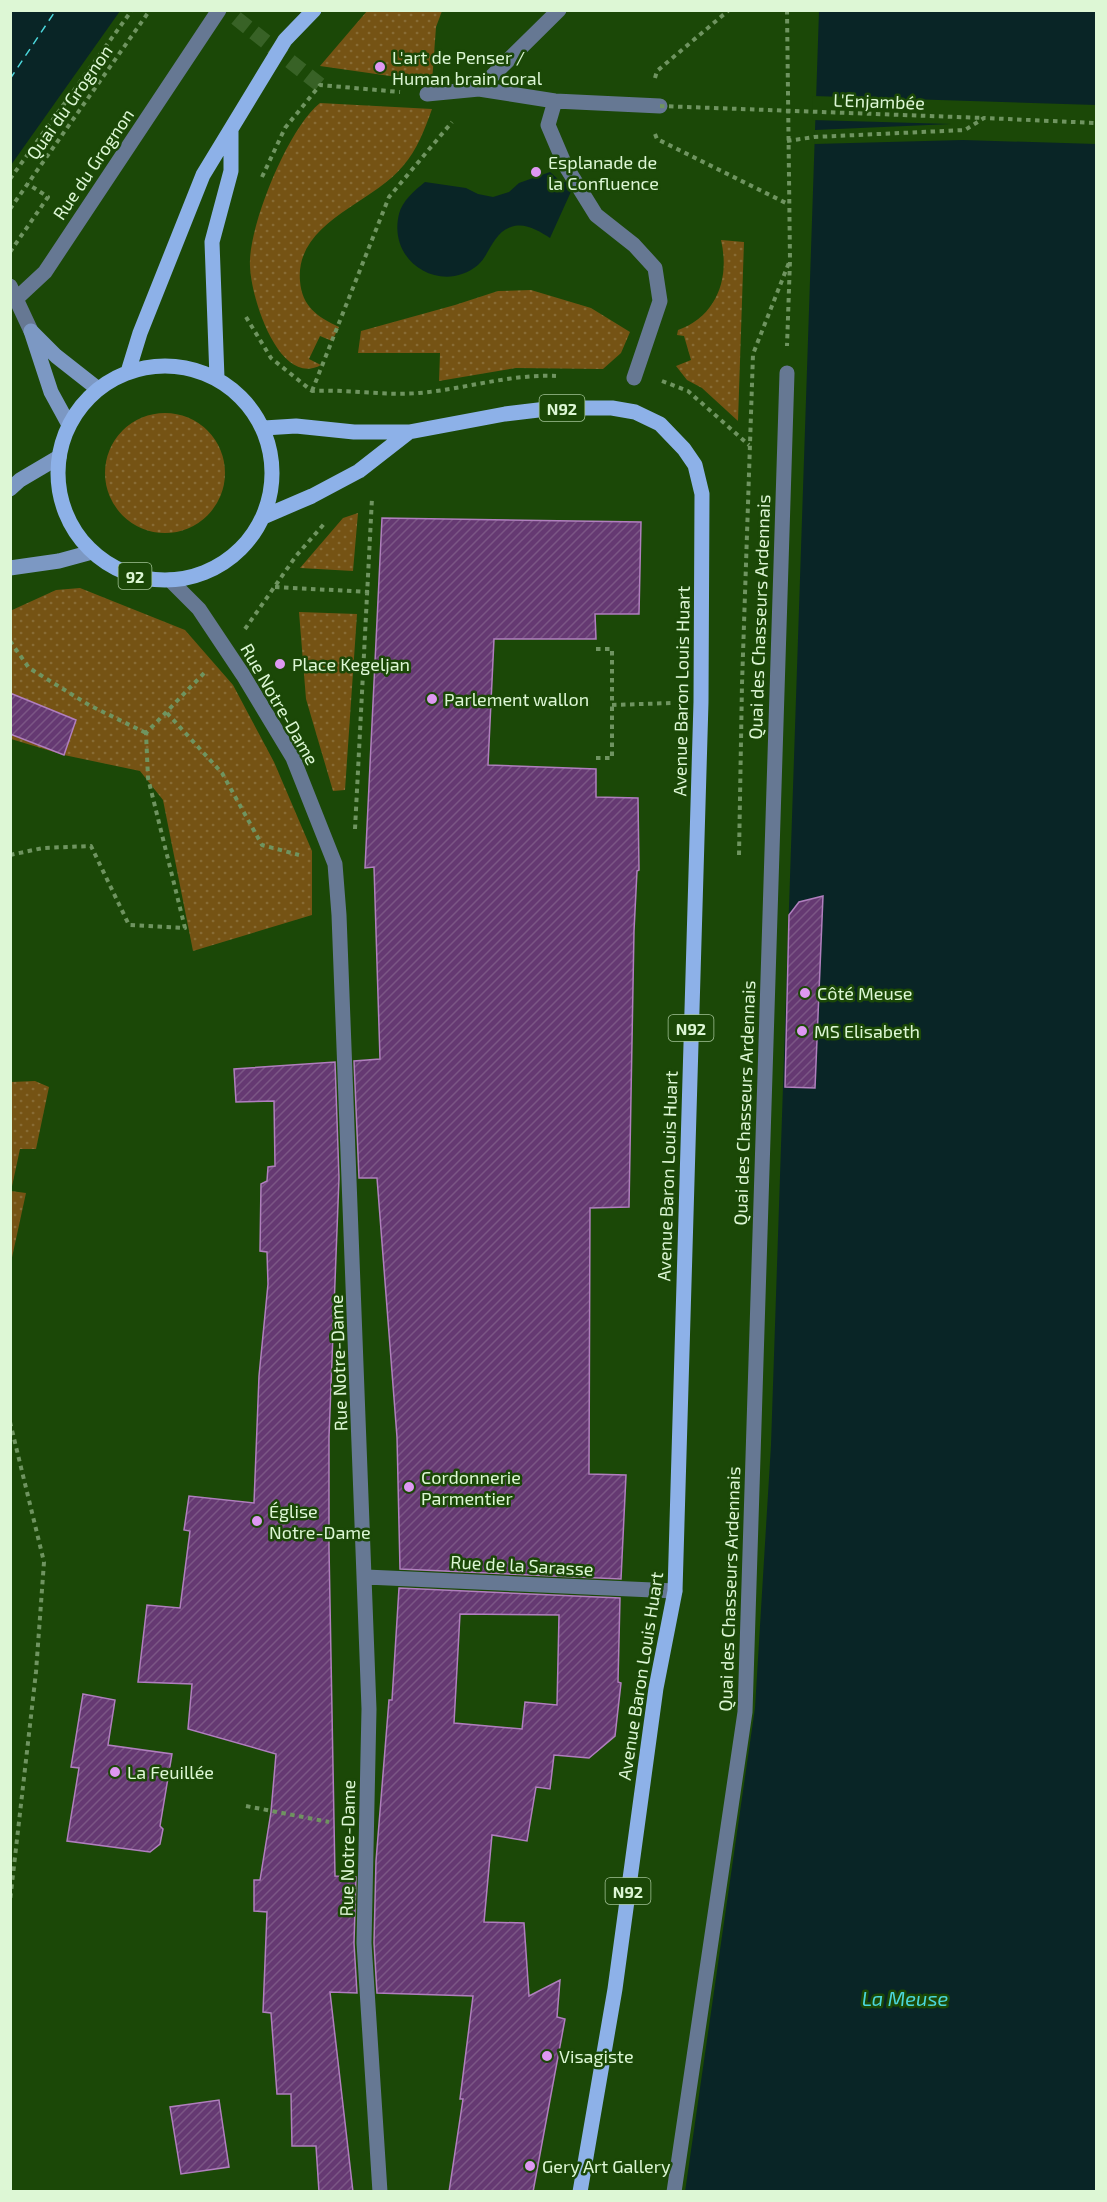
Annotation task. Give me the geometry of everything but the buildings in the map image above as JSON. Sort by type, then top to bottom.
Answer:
[{"type":"main road","points":[[128,372],[140,333],[203,175],[285,40],[314,10]]},
{"type":"main road","points":[[217,378],[212,242],[231,171],[231,131]]},
{"type":"main road","points":[[59,457],[69,425],[82,405],[98,389],[128,372],[150,366],[173,365],[196,369],[217,378],[245,400],[264,428]]},
{"type":"main road","name":"Avenue Baron Louis Huart","points":[[264,428],[296,426],[354,432],[409,432],[505,414],[555,408],[612,408],[635,412],[660,424],[673,436],[695,465],[702,494],[701,702],[675,1591],[656,1688],[615,1989],[580,2192]]},
{"type":"main road","name":"92","points":[[59,457],[58,480],[62,503],[77,534],[92,552],[121,571],[149,579],[170,580],[195,576],[226,561],[251,538],[263,518],[270,496],[273,473],[271,450],[264,428]]},
{"type":"main road","name":"Avenue Baron Louis Huart","points":[[263,518],[359,471],[409,432]]},
{"type":"street","name":"Rue du Grognon","points":[[13,293],[45,272],[219,10]]},
{"type":"street","points":[[480,89],[559,10]]},
{"type":"street","points":[[427,94],[480,89],[555,101],[660,106]]},
{"type":"street","points":[[555,101],[548,125],[565,165],[596,215],[634,245],[655,268],[660,301],[634,378]]},
{"type":"street","points":[[13,293],[31,331],[51,393],[69,425]]},
{"type":"street","points":[[31,331],[56,356],[98,389]]},
{"type":"street","name":"Quai des Chasseurs Ardennais","points":[[674,2192],[745,1712],[786,373]]},
{"type":"street","points":[[10,489],[20,480],[59,457]]},
{"type":"street","points":[[10,568],[59,561],[92,552]]},
{"type":"street","name":"Rue Notre-Dame","points":[[170,580],[199,609],[243,675],[293,758],[335,864],[366,1578],[369,1709],[364,1943],[380,2192]]},
{"type":"street","name":"Rue de la Sarasse","points":[[366,1578],[675,1591]]},
{"type":"path","points":[[10,179],[132,10]]},
{"type":"path","name":"Quai du Grognon","points":[[10,209],[150,10]]},
{"type":"path","points":[[657,71],[729,10]]},
{"type":"path","points":[[786,373],[790,260],[787,10]]},
{"type":"path","points":[[260,182],[285,128],[320,85],[427,94]]},
{"type":"path","points":[[312,391],[389,197],[480,89]]},
{"type":"path","name":"L'Enjambée","points":[[660,106],[1096,123]]},
{"type":"path","points":[[787,141],[814,137],[965,130],[984,118]]},
{"type":"path","points":[[657,139],[788,204]]},
{"type":"path","points":[[10,252],[48,197],[28,184]]},
{"type":"path","points":[[31,221],[37,225]]},
{"type":"path","points":[[739,858],[741,684],[753,354],[790,260]]},
{"type":"path","points":[[244,312],[271,358],[312,391],[345,390]]},
{"type":"path","points":[[634,378],[670,382],[688,390],[749,446]]},
{"type":"path","points":[[355,833],[369,592],[372,492],[363,494]]},
{"type":"path","points":[[241,635],[296,556],[328,520]]},
{"type":"path","points":[[275,587],[369,592]]},
{"type":"path","points":[[10,641],[29,668],[89,705],[146,733]]},
{"type":"path","points":[[596,649],[612,649],[612,758],[596,758]]},
{"type":"path","points":[[10,855],[43,848],[92,846],[129,925],[185,928],[148,778],[146,733],[215,662]]},
{"type":"path","points":[[612,705],[701,702]]},
{"type":"path","points":[[167,713],[222,773],[262,845],[335,864]]},
{"type":"path","points":[[10,1422],[44,1562],[36,1672],[10,1901]]},
{"type":"path","points":[[246,1806],[329,1821]]},
{"type":"shaded area","points":[[367,11],[442,11],[436,27],[432,82],[320,66]]},
{"type":"shaded area","points":[[320,103],[432,109],[416,146],[403,166],[373,192],[322,229],[310,243],[302,261],[301,290],[312,310],[339,327],[332,341],[320,336],[309,359],[321,365],[306,369],[291,363],[279,350],[269,333],[254,293],[250,260],[257,222],[284,153],[308,115]]},
{"type":"shaded area","points":[[721,240],[744,242],[738,421],[702,388],[687,380],[676,366],[691,360],[684,336],[677,335],[678,330],[691,324],[702,315],[718,294],[724,268]]},
{"type":"shaded area","points":[[531,290],[591,308],[630,332],[621,353],[603,369],[516,368],[439,381],[440,353],[358,353],[361,331],[498,291]]},
{"type":"shaded area","points":[[165,413],[188,417],[208,430],[221,450],[225,473],[221,496],[208,516],[188,529],[165,533],[142,529],[122,516],[109,496],[105,473],[109,450],[122,430],[142,417]]},
{"type":"shaded area","points":[[358,513],[353,571],[300,568],[343,518]]},
{"type":"shaded area","points":[[80,588],[185,630],[233,685],[274,762],[312,851],[312,915],[193,951],[163,800],[140,771],[64,755],[11,739],[10,611],[56,590]]},
{"type":"shaded area","points":[[299,612],[357,614],[345,790],[333,791],[306,699]]},
{"type":"shaded area","points":[[35,1081],[49,1087],[36,1149],[20,1149],[11,1191],[11,1082]]},
{"type":"shaded area","points":[[11,1191],[26,1193],[11,1262]]},
{"type":"water","points":[[10,11],[120,11],[11,165]]},
{"type":"water","name":"La Meuse","points":[[819,11],[1096,11],[1096,2191],[685,2192],[755,1708],[771,1445]]},
{"type":"water","points":[[550,172],[559,180],[574,185],[550,238],[527,226],[511,227],[500,234],[478,265],[464,273],[449,277],[434,275],[421,269],[409,260],[401,247],[397,231],[399,214],[409,196],[425,182],[466,188],[478,194],[493,197],[509,192],[519,183]]},
{"type":"pier","points":[[813,96],[1096,105],[1096,144],[963,140],[814,144],[815,130],[951,124],[812,120]]},
{"type":"ferry route","points":[[10,79],[56,10]]},
{"type":"tunnel","points":[[236,18],[320,85]]},
{"type":"place","name":"L'art de Penser / Human brain coral","points":[[380,67]]},
{"type":"place","name":"Esplanade de la Confluence","points":[[536,172]]},
{"type":"place","name":"Place Kegeljan","points":[[280,664]]},
{"type":"place","name":"Parlement wallon","points":[[432,699]]},
{"type":"place","name":"Côté Meuse","points":[[805,993]]},
{"type":"place","name":"MS Elisabeth","points":[[802,1031]]},
{"type":"place","name":"Cordonnerie Parmentier","points":[[409,1487]]},
{"type":"place","name":"Église Notre-Dame","points":[[257,1521]]},
{"type":"place","name":"La Feuillée","points":[[115,1772]]},
{"type":"place","name":"Visagiste","points":[[547,2056]]},
{"type":"place","name":"Gery Art Gallery","points":[[530,2166]]}]
